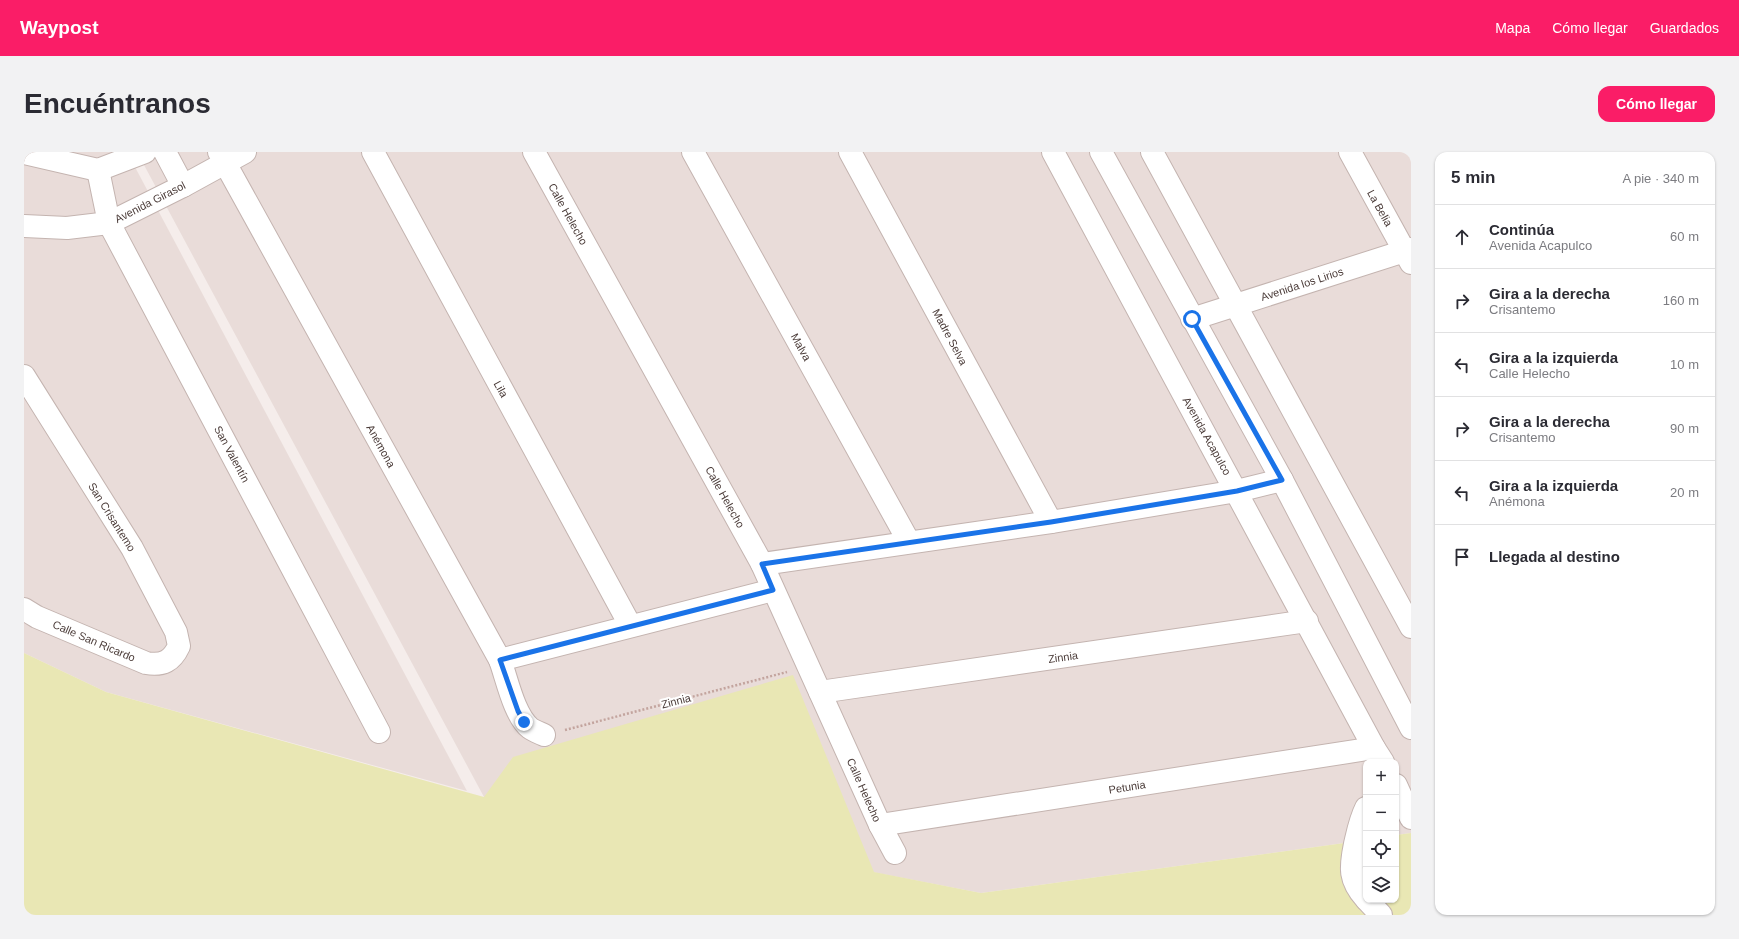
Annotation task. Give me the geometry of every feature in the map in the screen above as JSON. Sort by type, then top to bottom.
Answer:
[{"type":"street","points":[[24,153],[98,170],[144,152]]},
{"type":"street","points":[[165,152],[183,186]]},
{"type":"street","name":"Avenida Girasol","points":[[24,226],[67,228],[109,223],[183,186],[222,158],[245,152]]},
{"type":"street","name":"Lila","points":[[372,152],[630,625]]},
{"type":"street","name":"Calle Helecho","points":[[534,152],[762,564],[880,825],[895,853]]},
{"type":"street","name":"Malva","points":[[693,152],[909,542]]},
{"type":"street","name":"Madre Selva","points":[[850,152],[1051,522]]},
{"type":"street","name":"Avenida Acapulco","points":[[1053,152],[1379,755]]},
{"type":"street","points":[[1101,152],[1282,480],[1411,728]]},
{"type":"street","points":[[1152,152],[1411,627]]},
{"type":"street","name":"La Belia","points":[[1350,152],[1409,255]]},
{"type":"street","name":"Anémona","points":[[222,158],[500,660],[518,711],[524,722],[531,729],[544,735]]},
{"type":"street","name":"San Valentín","points":[[98,170],[109,223],[379,732]]},
{"type":"street","name":"Avenida los Lirios","points":[[1192,319],[1409,255]]},
{"type":"street","name":"San Crisantemo","points":[[24,376],[132,548],[176,632],[179,646],[175,655],[167,662]]},
{"type":"street","points":[[762,564],[1051,522],[1237,491],[1282,480]]},
{"type":"street","points":[[500,660],[630,625],[773,590]]},
{"type":"street","name":"Calle San Ricardo","points":[[24,609],[37,617],[146,663],[158,665],[167,662]]},
{"type":"street","name":"Zinnia","points":[[820,692],[1307,621]]},
{"type":"street","name":"Petunia","points":[[880,825],[1379,755]]},
{"type":"street","points":[[1399,792],[1411,818]]},
{"type":"street","points":[[1363,816],[1357,832],[1351,870],[1359,891],[1363,896]]},
{"type":"street","points":[[1369,903],[1381,915]]},
{"type":"path","name":"Zinnia","points":[[544,735],[808,667]]},
{"type":"shaded area","points":[[24,152],[127,152],[467,791],[106,692],[24,653]]},
{"type":"shaded area","points":[[137,152],[1411,152],[1411,833],[1399,835],[1399,759],[1363,759],[1363,840],[981,893],[484,797]]},
{"type":"shaded area","points":[[24,653],[106,692],[484,797],[513,757],[793,675],[874,872],[981,893],[1363,840],[1363,903],[1399,903],[1399,835],[1411,833],[1411,915],[24,915]]},
{"type":"route","points":[[524,722],[518,711],[500,660],[630,625],[773,590],[762,564],[1051,522],[1237,491],[1282,480],[1192,319]]}]
